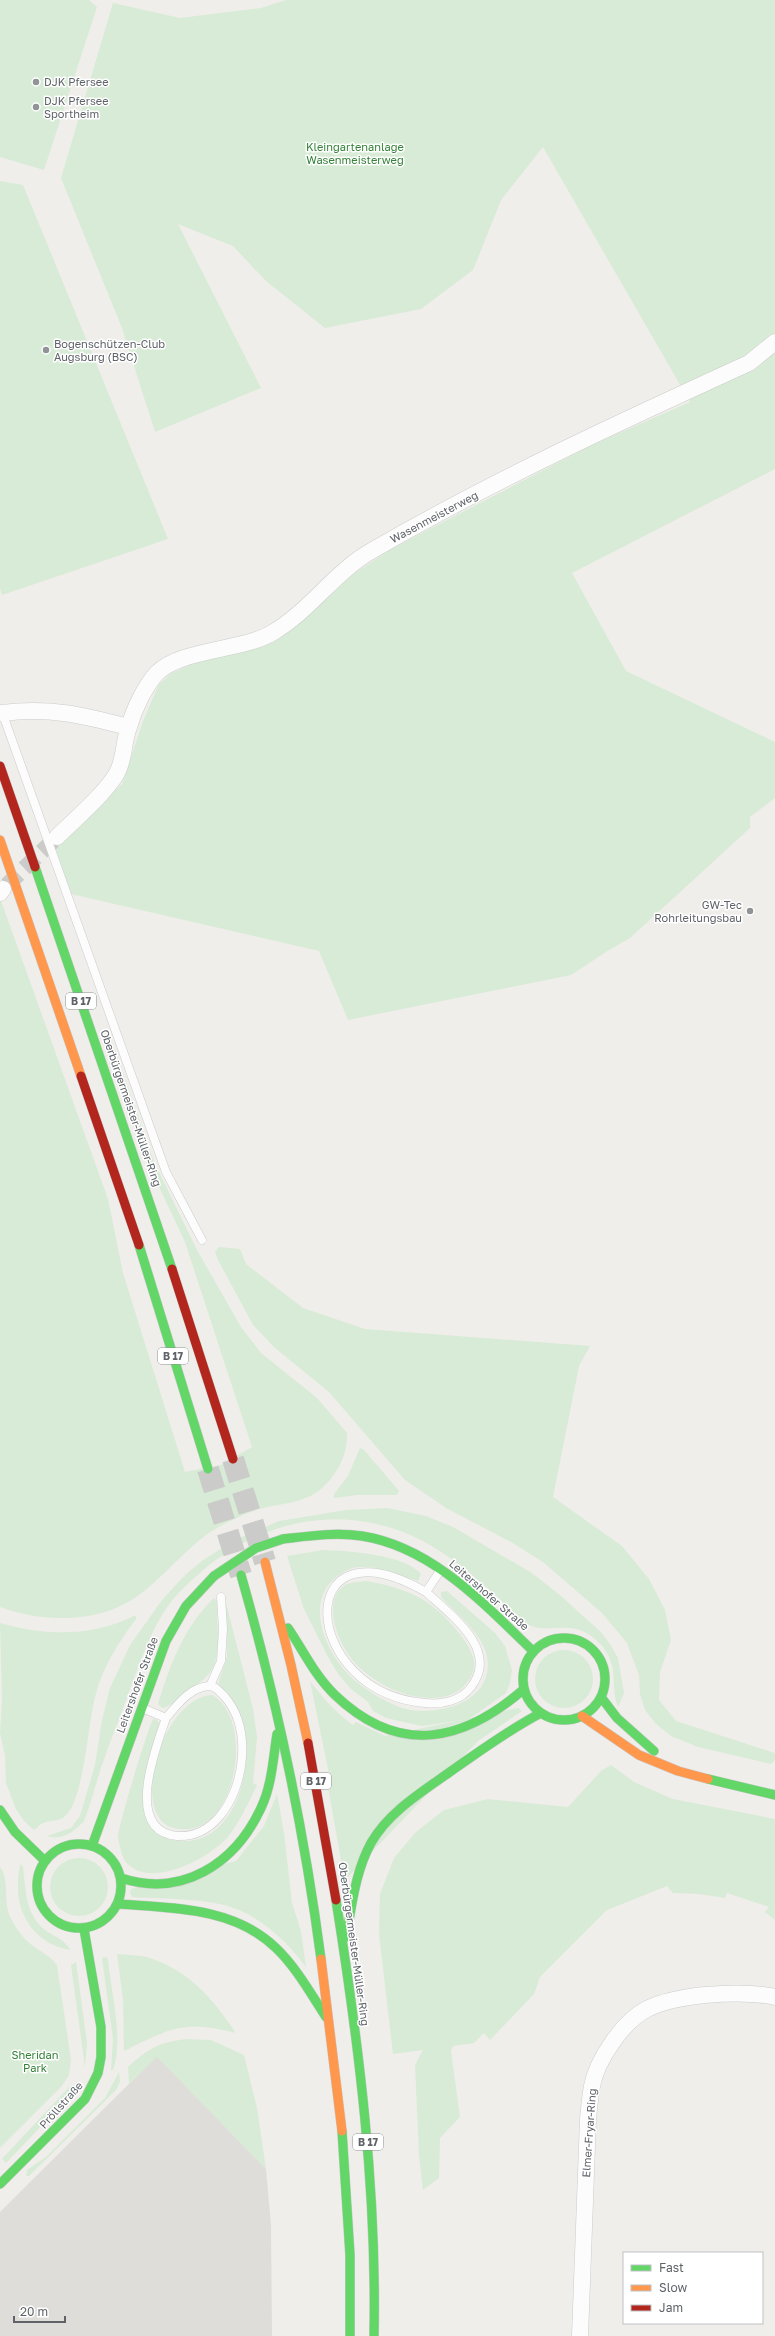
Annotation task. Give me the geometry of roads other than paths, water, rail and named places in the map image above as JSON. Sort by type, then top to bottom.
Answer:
[{"type":"main road","name":"Oberbürgermeister-Müller-Ring","points":[[0,766],[161,1235],[233,1459]]},
{"type":"main road","name":"B 17","points":[[0,840],[138,1243],[208,1469]]},
{"type":"main road","name":"Leitershofer Straße","points":[[92,1846],[160,1650],[178,1615],[198,1589],[214,1576],[256,1548],[283,1539],[325,1533],[362,1535],[405,1547],[442,1569],[469,1590],[533,1651]]},
{"type":"main road","name":"Oberbürgermeister-Müller-Ring","points":[[265,1562],[280,1615],[304,1715],[323,1817],[343,1950],[369,2151],[372,2196],[374,2336]]},
{"type":"main road","name":"B 17","points":[[241,1575],[279,1721],[301,1829],[329,2021],[349,2210],[350,2336]]},
{"type":"main road","points":[[280,1615],[334,1695],[365,1718],[398,1732],[431,1735],[450,1734],[467,1729],[496,1714],[524,1689]]},
{"type":"main road","points":[[562,1637],[578,1640],[586,1644],[599,1656],[605,1675],[601,1697],[595,1706],[582,1716],[559,1720],[541,1713],[529,1700],[524,1689],[523,1677],[525,1664],[533,1651],[543,1643],[562,1637]]},
{"type":"main road","points":[[601,1697],[617,1718],[678,1771]]},
{"type":"main road","points":[[343,1950],[357,1878],[364,1856],[382,1828],[401,1809],[492,1742],[521,1723],[541,1713]]},
{"type":"main road","points":[[582,1716],[639,1755],[678,1771],[775,1795]]},
{"type":"main road","points":[[121,1878],[148,1885],[170,1884],[202,1872],[232,1850],[248,1830],[261,1807],[268,1786],[279,1721]]},
{"type":"main road","points":[[0,1810],[15,1832],[45,1862]]},
{"type":"main road","points":[[76,1844],[92,1846],[104,1852],[112,1860],[121,1878],[122,1890],[118,1904],[105,1920],[84,1928],[76,1929],[61,1925],[49,1917],[43,1909],[36,1890],[37,1880],[45,1862],[52,1854],[67,1846],[76,1844]]},
{"type":"main road","points":[[118,1904],[207,1913],[235,1922],[256,1933],[275,1947],[293,1968],[329,2021]]},
{"type":"main road","name":"Pröllstraße","points":[[0,2184],[85,2099],[94,2084],[101,2056],[100,2026],[84,1928]]},
{"type":"street","name":"Wasenmeisterweg","points":[[57,836],[107,786],[117,773],[123,758],[128,727],[147,688],[158,673],[170,664],[251,642],[271,633],[289,621],[322,591],[371,551],[492,486],[749,363],[775,342]]},
{"type":"street","points":[[1,710],[74,713],[128,727]]},
{"type":"street","name":"Elmer-Fryar-Ring","points":[[580,2336],[588,2120],[592,2086],[599,2065],[615,2036],[646,2010],[679,1998],[722,1994],[751,1994],[775,1997]]},
{"type":"lane","points":[[1,710],[166,1172],[202,1240]]},
{"type":"lane","points":[[426,1592],[442,1569]]},
{"type":"lane","points":[[379,1573],[395,1577],[426,1592],[466,1631],[475,1645],[480,1659],[480,1671],[476,1681],[468,1691],[456,1699],[442,1703],[428,1704],[400,1699],[370,1685],[346,1663],[336,1648],[327,1624],[327,1604],[330,1595],[342,1579],[351,1574],[379,1573]]},
{"type":"lane","points":[[210,1686],[221,1661],[223,1629],[221,1597]]},
{"type":"lane","points":[[210,1686],[219,1690],[227,1699],[238,1720],[241,1736],[240,1769],[237,1784],[224,1811],[208,1828],[197,1834],[187,1836],[167,1833],[155,1824],[149,1813],[146,1800],[148,1782],[166,1718],[184,1698],[201,1688],[210,1686]]},
{"type":"lane","points":[[141,1708],[166,1718]]},
{"type":"tunnel","points":[[7,885],[57,837]]},
{"type":"tunnel","points":[[233,1459],[265,1562]]},
{"type":"tunnel","points":[[208,1469],[241,1575]]},
{"type":"place","name":"DJK Pfersee","points":[[36,82]]},
{"type":"place","name":"DJK Pfersee Sportheim","points":[[36,107]]},
{"type":"place","name":"Bogenschützen-Club Augsburg (BSC)","points":[[46,350]]},
{"type":"place","name":"GW-Tec Rohrleitungsbau","points":[[750,911]]},
{"type":"park label","name":"Kleingartenanlage Wasenmeisterweg","points":[[355,153]]},
{"type":"park label","name":"Sheridan Park","points":[[35,2061]]}]
